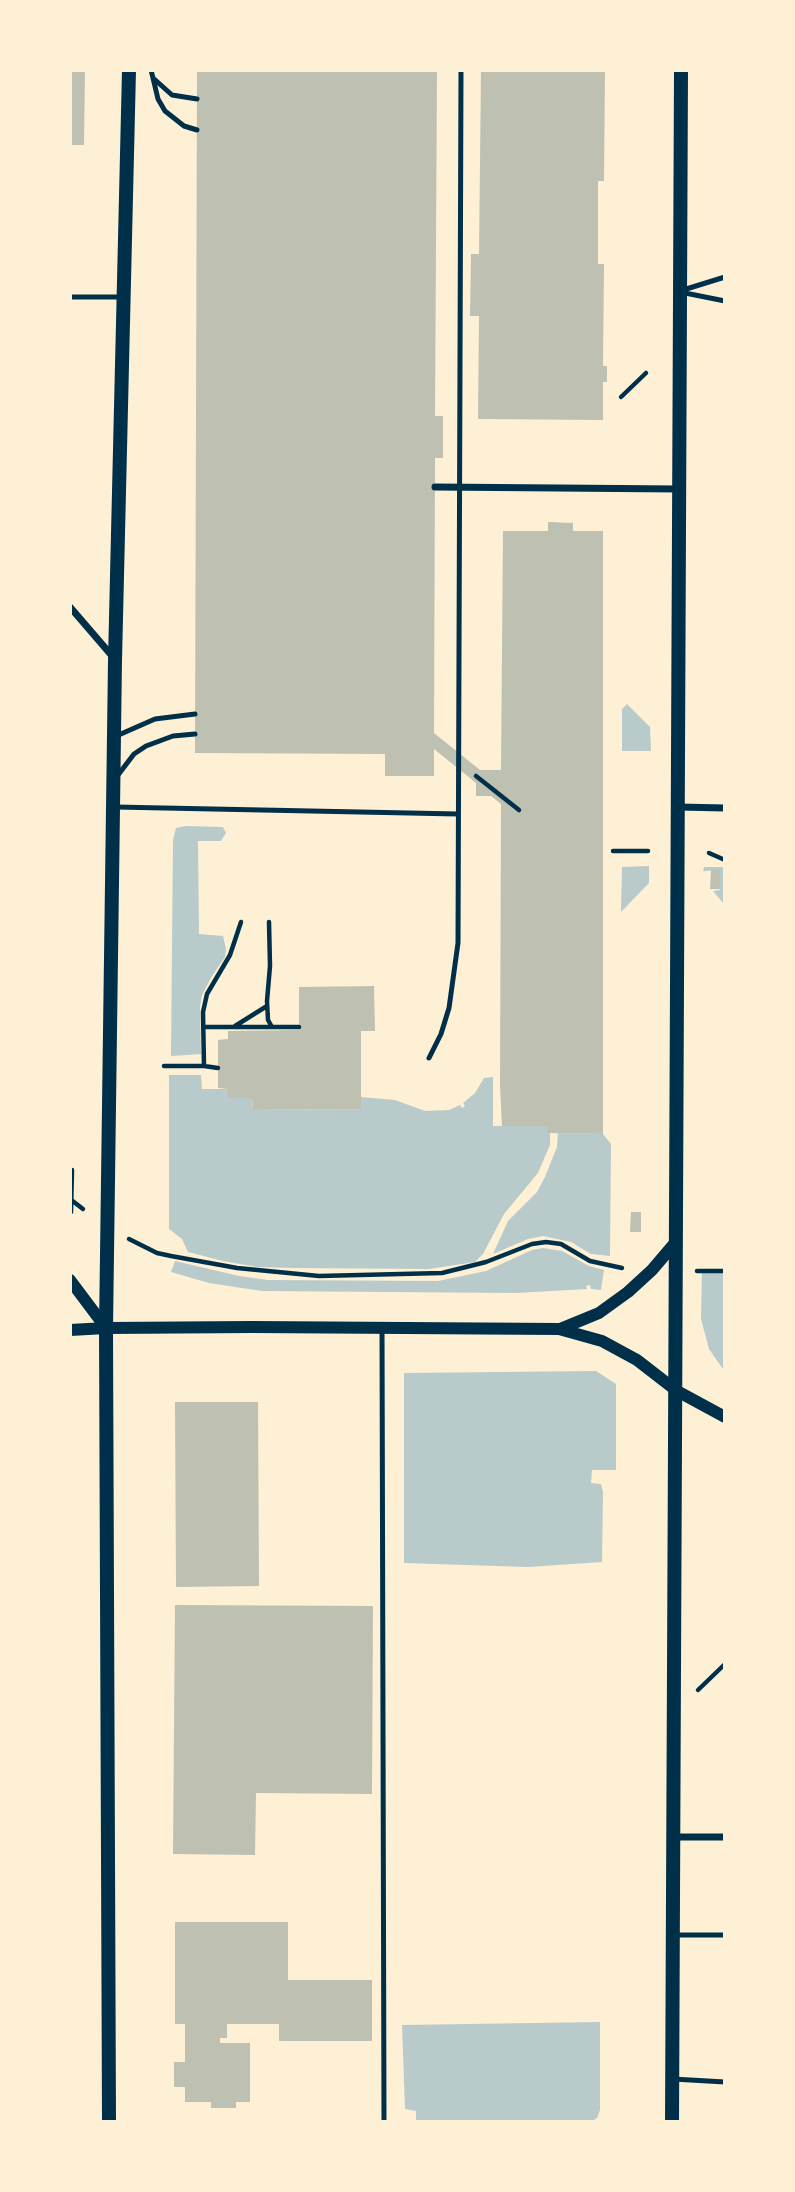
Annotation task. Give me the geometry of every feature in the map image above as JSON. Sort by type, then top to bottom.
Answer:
[{"type":"main road","points":[[109,2122],[106,1328],[115,660],[129,70]]},
{"type":"main road","points":[[673,2122],[681,70]]},
{"type":"street","points":[[435,487],[679,489]]},
{"type":"street","points":[[70,607],[115,660]]},
{"type":"street","points":[[677,807],[725,808]]},
{"type":"street","points":[[559,1329],[599,1313],[628,1292],[675,1243]]},
{"type":"street","points":[[70,1280],[106,1328]]},
{"type":"street","points":[[70,1330],[382,1327],[559,1329],[602,1341],[637,1360],[677,1391],[725,1417]]},
{"type":"street","points":[[675,1837],[725,1837]]},
{"type":"lane","points":[[151,70],[158,99],[165,111],[184,126],[197,130]]},
{"type":"lane","points":[[429,1058],[441,1034],[455,976],[458,943],[461,70]]},
{"type":"lane","points":[[153,78],[172,95],[197,99]]},
{"type":"lane","points":[[680,292],[725,277]]},
{"type":"lane","points":[[680,292],[725,301]]},
{"type":"lane","points":[[70,297],[124,297]]},
{"type":"lane","points":[[114,737],[155,719],[195,714]]},
{"type":"lane","points":[[114,781],[134,754],[146,746],[173,736],[195,734]]},
{"type":"lane","points":[[113,807],[458,814]]},
{"type":"lane","points":[[382,1327],[384,2122]]},
{"type":"lane","points":[[674,1936],[725,1935]]},
{"type":"lane","points":[[673,2079],[725,2082]]},
{"type":"path","points":[[621,397],[646,373]]},
{"type":"path","points":[[613,850],[648,850]]},
{"type":"path","points":[[709,853],[725,860]]},
{"type":"path","points":[[204,1066],[203,1012],[207,994],[230,955],[241,922]]},
{"type":"path","points":[[269,922],[267,1006],[268,1020],[272,1027]]},
{"type":"path","points":[[235,1027],[267,1006]]},
{"type":"path","points":[[204,1027],[299,1027]]},
{"type":"path","points":[[164,1066],[218,1068]]},
{"type":"path","points":[[71,1212],[72,1170]]},
{"type":"path","points":[[70,1200],[108,1227],[157,1253],[273,1273],[319,1276],[442,1273],[546,1242],[561,1244],[590,1261],[633,1269]]},
{"type":"path","points":[[702,1271],[725,1271]]},
{"type":"path","points":[[695,1693],[725,1664]]},
{"type":"shaded area","points":[[627,704],[650,727],[651,751],[622,751],[622,709]]},
{"type":"shaded area","points":[[223,827],[226,833],[221,841],[198,841],[199,934],[223,936],[226,949],[225,957],[202,995],[201,1054],[171,1056],[173,840],[176,828]]},
{"type":"shaded area","points":[[649,866],[649,883],[621,912],[622,867]]},
{"type":"shaded area","points":[[704,867],[725,867],[725,905],[713,891],[720,890],[720,870],[703,871]]},
{"type":"shaded area","points":[[169,1075],[201,1075],[202,1089],[228,1089],[228,1098],[252,1098],[253,1110],[360,1109],[361,1097],[395,1100],[425,1111],[449,1110],[460,1105],[462,1108],[465,1106],[463,1103],[475,1093],[484,1078],[493,1077],[493,1126],[547,1126],[550,1145],[538,1173],[504,1214],[483,1254],[475,1262],[429,1269],[257,1267],[223,1261],[188,1252],[182,1239],[169,1229]]},
{"type":"shaded area","points":[[558,1133],[603,1134],[611,1144],[610,1256],[591,1254],[571,1242],[543,1236],[528,1239],[493,1254],[508,1221],[537,1192],[557,1147]]},
{"type":"shaded area","points":[[543,1248],[562,1251],[589,1266],[604,1270],[601,1290],[591,1289],[590,1285],[586,1286],[587,1289],[516,1293],[262,1291],[209,1283],[171,1272],[175,1261],[268,1280],[438,1281],[486,1271],[532,1250]]},
{"type":"shaded area","points":[[702,1271],[725,1271],[725,1372],[709,1349],[701,1319]]},
{"type":"shaded area","points":[[596,1371],[616,1384],[616,1470],[592,1470],[591,1483],[601,1484],[603,1492],[602,1562],[528,1567],[404,1563],[404,1373]]},
{"type":"shaded area","points":[[600,2022],[600,2110],[597,2118],[591,2122],[416,2122],[416,2111],[405,2109],[402,2025]]},
{"type":"building","points":[[70,70],[85,70],[84,145],[70,145]]},
{"type":"building","points":[[197,70],[437,70],[435,416],[443,416],[443,458],[435,458],[434,733],[480,770],[501,770],[503,531],[548,531],[548,522],[573,523],[573,531],[603,531],[603,1134],[547,1133],[547,1126],[502,1126],[501,804],[491,796],[476,796],[476,783],[434,749],[434,776],[385,776],[385,754],[195,753]]},
{"type":"building","points":[[481,70],[605,70],[604,181],[598,181],[598,264],[604,264],[603,366],[607,366],[607,382],[603,382],[603,420],[478,419],[479,316],[470,316],[471,254],[479,254]]},
{"type":"building","points":[[711,870],[720,870],[720,889],[710,889]]},
{"type":"building","points":[[374,986],[375,1031],[361,1031],[361,1109],[253,1110],[252,1098],[228,1098],[228,1089],[218,1088],[218,1040],[228,1039],[228,1031],[299,1030],[299,987]]},
{"type":"building","points":[[631,1212],[641,1212],[641,1232],[630,1232]]},
{"type":"building","points":[[175,1402],[258,1402],[259,1586],[176,1587]]},
{"type":"building","points":[[175,1605],[373,1606],[372,1794],[256,1793],[255,1855],[173,1854]]},
{"type":"building","points":[[175,1922],[288,1922],[288,1980],[372,1980],[372,2041],[279,2041],[279,2024],[227,2024],[227,2038],[220,2038],[220,2043],[250,2043],[250,2102],[236,2102],[236,2108],[211,2108],[211,2102],[185,2102],[185,2087],[174,2087],[174,2062],[185,2062],[185,2024],[175,2024]]}]
